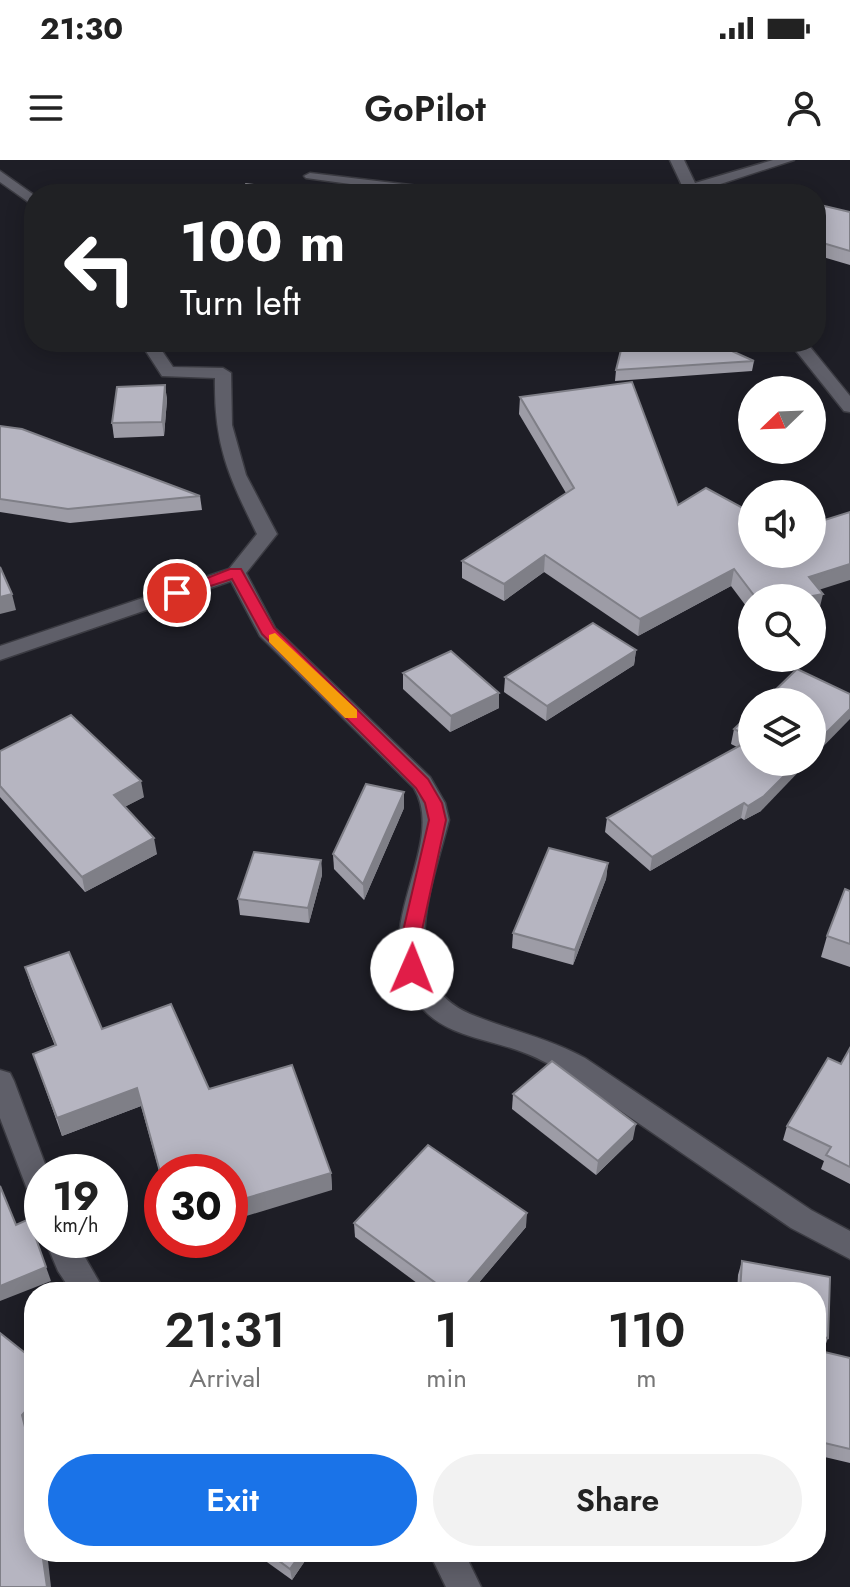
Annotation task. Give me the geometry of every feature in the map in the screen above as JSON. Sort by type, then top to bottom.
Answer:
[{"type":"street","points":[[677,160],[688,184]]},
{"type":"street","points":[[716,184],[787,160]]},
{"type":"street","points":[[0,175],[24,194]]},
{"type":"street","points":[[0,653],[236,573],[267,534],[237,475],[223,425],[223,373],[168,372],[155,352]]},
{"type":"street","points":[[805,352],[850,407]]},
{"type":"street","points":[[236,573],[267,631],[422,783],[434,803],[437,820],[409,944],[412,969],[421,991],[434,1007],[456,1019],[537,1046],[576,1066],[788,1211],[850,1246]]},
{"type":"street","points":[[0,1081],[27,1154]]},
{"type":"street","points":[[67,1258],[83,1282]]},
{"type":"street","points":[[451,1562],[464,1587]]},
{"type":"lane","points":[[310,176],[373,184]]},
{"type":"building","points":[[826,206],[850,212],[850,251],[826,244]]},
{"type":"building","points":[[620,352],[734,352],[754,361],[616,370]]},
{"type":"building","points":[[632,382],[678,505],[706,488],[738,505],[738,568],[826,568],[826,520],[850,512],[850,564],[809,577],[815,584],[745,584],[734,569],[640,619],[545,555],[504,584],[462,561],[574,488],[520,397]]},
{"type":"building","points":[[165,385],[162,422],[112,423],[117,387]]},
{"type":"building","points":[[0,426],[22,429],[200,496],[68,509],[0,499]]},
{"type":"building","points":[[0,567],[12,594],[0,597]]},
{"type":"building","points":[[593,623],[636,650],[547,706],[505,677]]},
{"type":"building","points":[[451,651],[499,693],[451,716],[403,673]]},
{"type":"building","points":[[794,672],[803,672],[850,694],[850,709],[826,733],[826,688],[777,688]]},
{"type":"building","points":[[71,715],[141,781],[114,795],[154,838],[82,877],[0,786],[0,751]]},
{"type":"building","points":[[738,747],[738,776],[784,776],[764,796],[748,806],[744,803],[652,857],[607,818]]},
{"type":"building","points":[[366,784],[404,792],[363,884],[333,854]]},
{"type":"building","points":[[549,848],[608,863],[575,950],[513,933]]},
{"type":"building","points":[[254,852],[321,860],[308,908],[238,899]]},
{"type":"building","points":[[845,889],[850,891],[850,944],[827,936]]},
{"type":"building","points":[[69,952],[102,1029],[171,1004],[209,1089],[292,1065],[331,1173],[248,1198],[248,1154],[155,1154],[137,1088],[57,1118],[33,1054],[56,1045],[25,967]]},
{"type":"building","points":[[850,1048],[850,1167],[826,1155],[831,1147],[787,1126],[828,1058],[841,1064]]},
{"type":"building","points":[[552,1061],[636,1124],[598,1161],[513,1094]]},
{"type":"building","points":[[428,1145],[527,1213],[468,1282],[434,1282],[354,1223]]},
{"type":"building","points":[[0,1186],[16,1225],[24,1221],[24,1258],[43,1258],[46,1267],[0,1286]]},
{"type":"building","points":[[742,1261],[830,1277],[828,1338],[826,1282],[741,1282]]},
{"type":"building","points":[[0,1333],[24,1352],[24,1562],[43,1562],[47,1587],[0,1587]]},
{"type":"building","points":[[826,1352],[850,1358],[850,1449],[826,1443]]},
{"type":"building","points":[[281,1562],[295,1562],[290,1569]]},
{"type":"slow traffic","points":[[275,638],[351,714]]},
{"type":"route","points":[[177,593],[236,573],[267,631],[422,783],[434,803],[437,820],[409,944],[412,969]]}]
